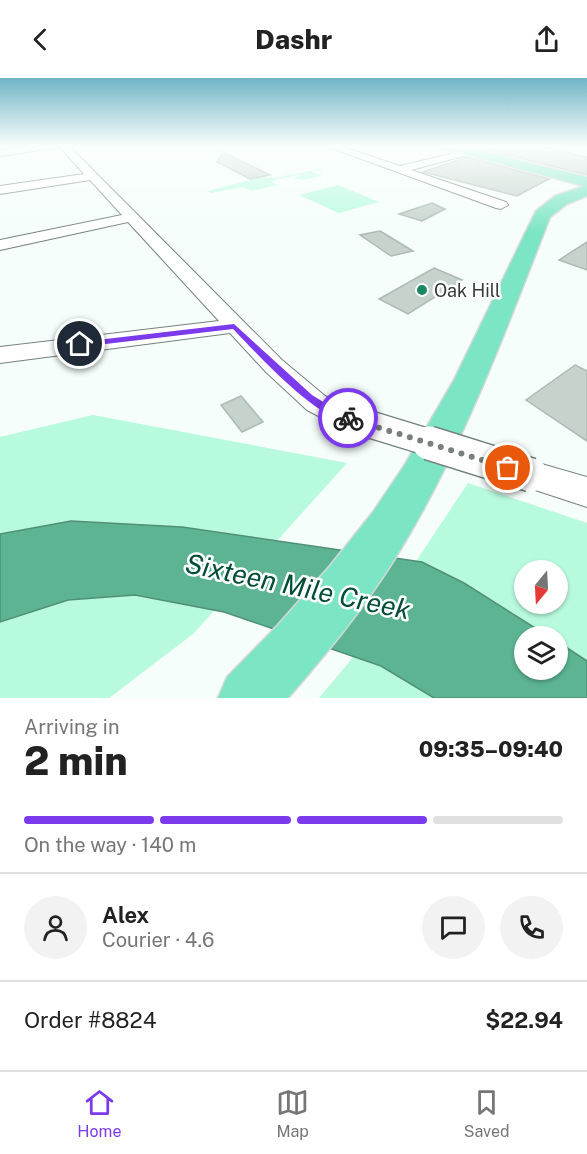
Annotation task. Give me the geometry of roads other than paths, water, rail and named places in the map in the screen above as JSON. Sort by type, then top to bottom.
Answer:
[{"type":"main road","points":[[559,175],[587,182]]},
{"type":"main road","points":[[248,698],[298,645],[348,584],[389,527],[418,479],[470,380],[542,215],[561,200],[587,190]]},
{"type":"street","points":[[413,175],[501,205]]},
{"type":"street","points":[[0,190],[93,176],[234,326],[316,403],[336,413],[372,425],[587,492]]},
{"type":"street","points":[[0,245],[131,217]]},
{"type":"street","points":[[0,355],[234,326]]},
{"type":"water","name":"Sixteen Mile Creek","points":[[71,521],[182,527],[422,562],[464,583],[532,626],[514,626],[514,680],[568,680],[568,649],[587,661],[587,698],[434,698],[381,666],[224,612],[135,595],[68,600],[0,622],[0,534]]},
{"type":"place","name":"Oak Hill","points":[[422,290]]}]
